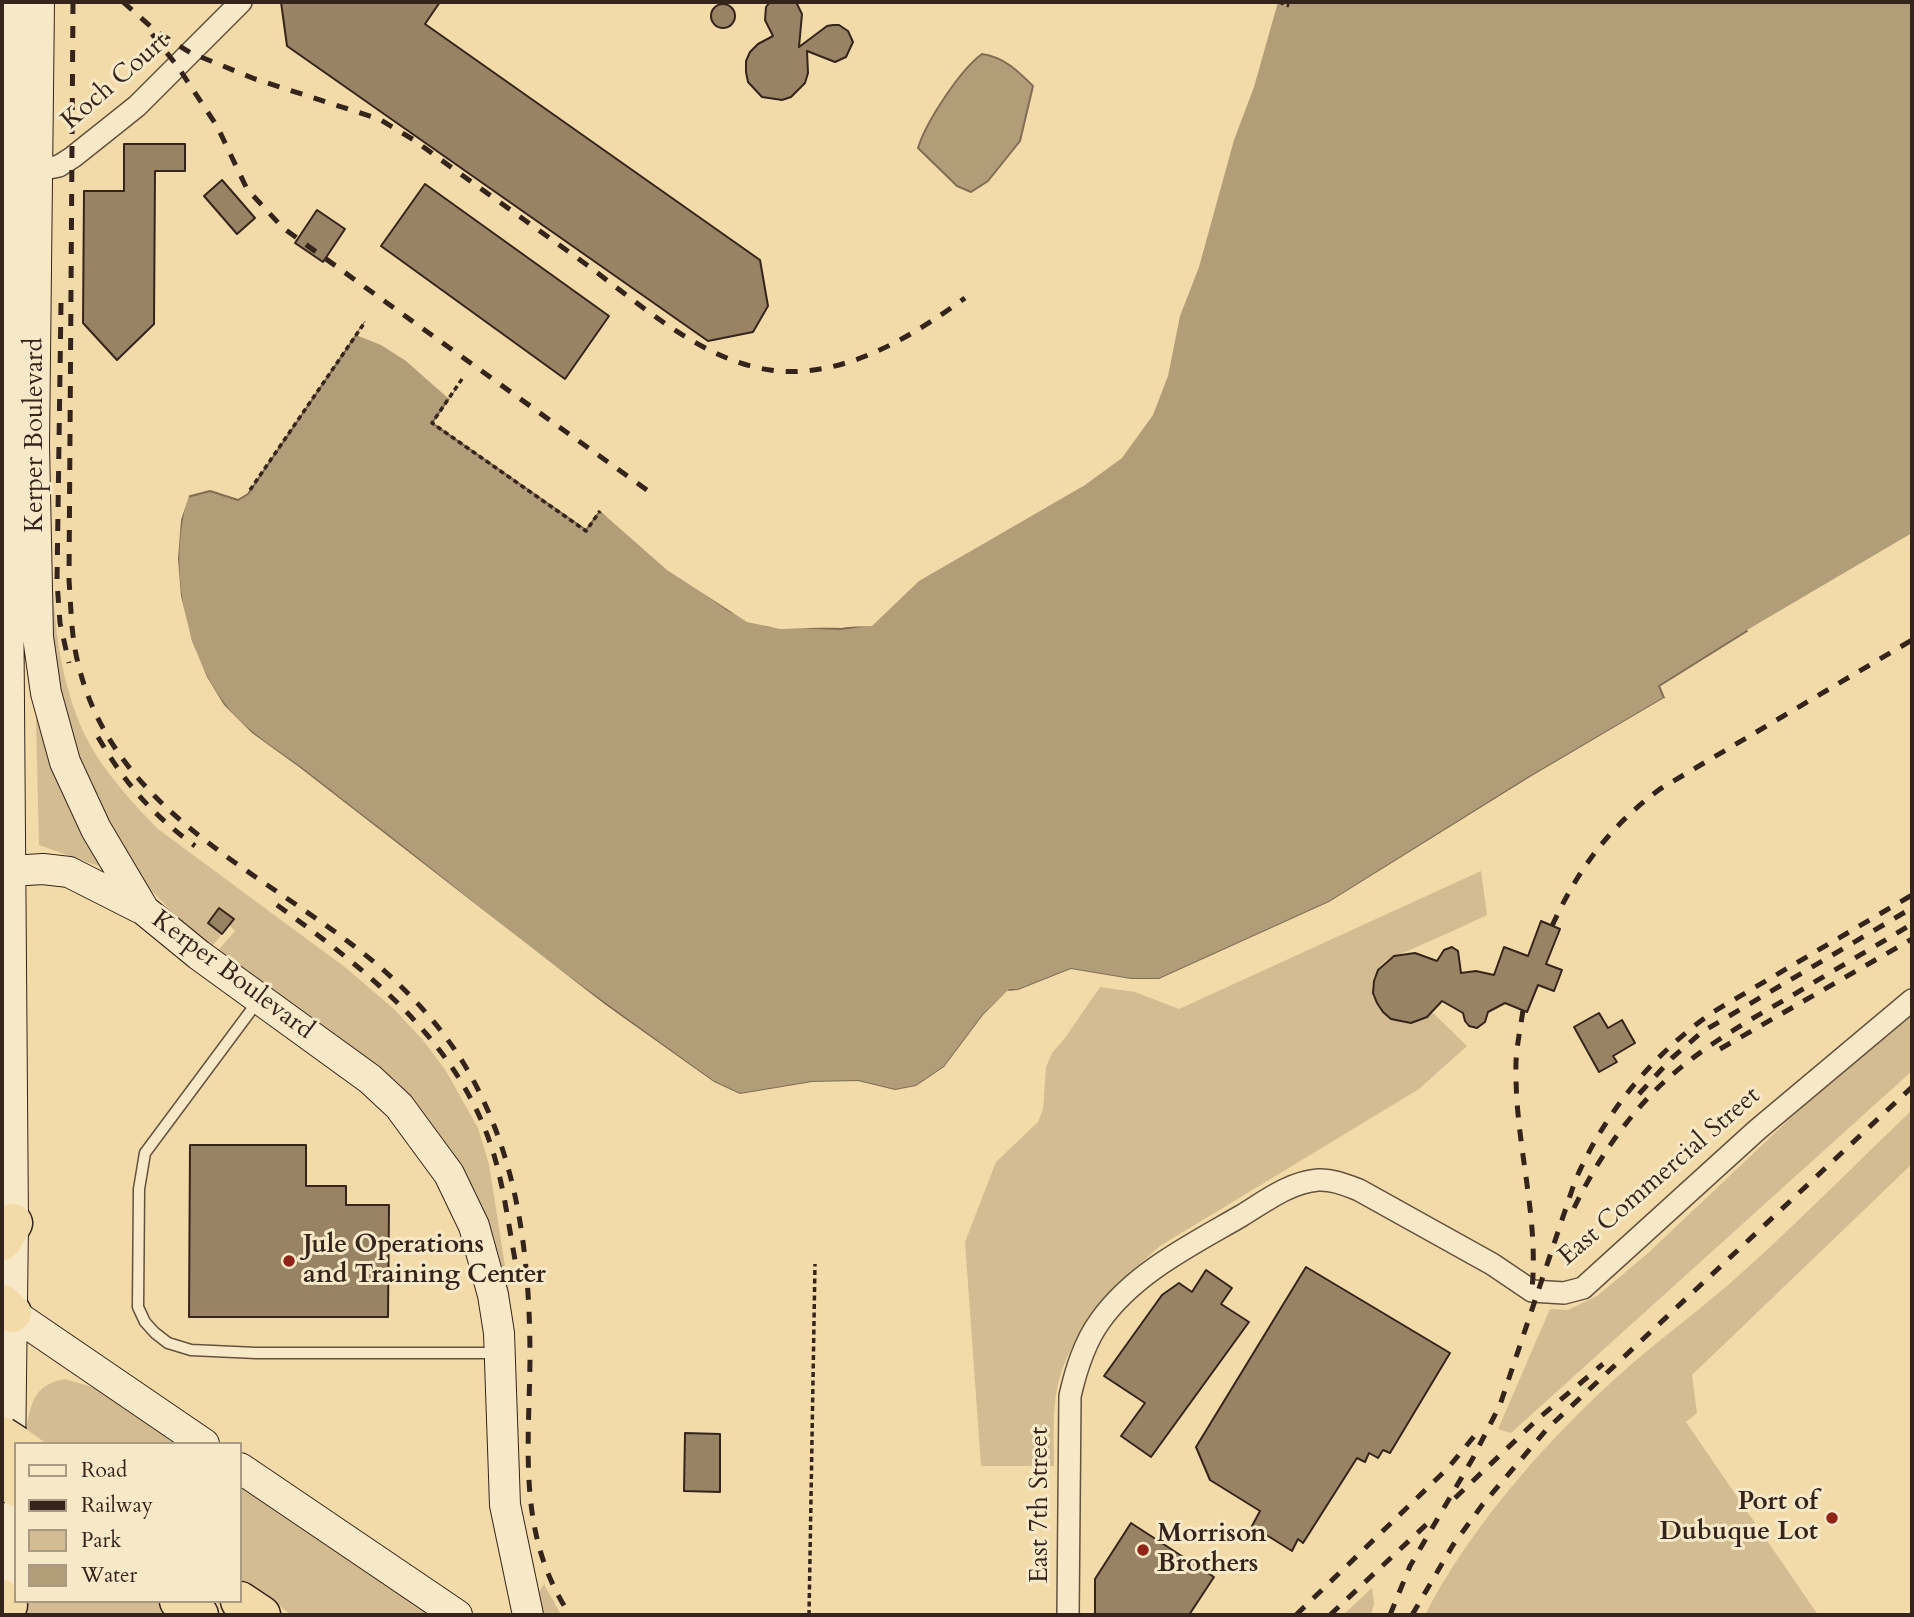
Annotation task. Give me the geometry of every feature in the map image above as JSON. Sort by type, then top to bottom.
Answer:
[{"type":"highway","points":[[242,1602],[261,1615]]},
{"type":"highway","points":[[182,1603],[199,1615]]},
{"type":"main road","name":"Kerper Boulevard","points":[[12,2],[25,170],[38,637],[46,693],[65,762],[96,829],[144,910],[259,999],[370,1079],[399,1106],[449,1174],[474,1226],[494,1295],[500,1353],[505,1505],[528,1615]]},
{"type":"main road","name":"Kerper Boulevard","points":[[9,753],[8,432],[39,2]]},
{"type":"main road","points":[[6,1606],[11,872],[9,753],[38,637]]},
{"type":"main road","points":[[11,872],[43,869],[69,872],[144,910]]},
{"type":"main road","points":[[7,1309],[201,1442]]},
{"type":"main road","points":[[242,1469],[457,1615]]},
{"type":"street","name":"Koch Court","points":[[25,170],[59,166],[73,156],[137,106],[241,2]]},
{"type":"street","name":"East Commercial Street","points":[[1070,1396],[1085,1347],[1099,1322],[1122,1295],[1154,1269],[1195,1242],[1298,1184],[1320,1179],[1339,1182],[1359,1190],[1492,1264],[1532,1291],[1564,1293],[1583,1288],[1756,1130],[1912,1000]]},
{"type":"street","name":"East 7th Street","points":[[1068,1615],[1070,1396]]},
{"type":"lane","points":[[259,999],[145,1153],[139,1189],[138,1307],[145,1322],[168,1343],[191,1350],[256,1353],[500,1353]]},
{"type":"path","points":[[1279,2],[1289,6]]},
{"type":"path","points":[[250,490],[365,322]]},
{"type":"path","points":[[462,379],[432,423],[586,531],[600,511]]},
{"type":"path","points":[[809,1615],[815,1265]]},
{"type":"green space","points":[[53,590],[60,654],[70,696],[96,755],[117,784],[158,829],[346,968],[394,1009],[422,1039],[446,1071],[478,1128],[489,1164],[510,1298],[464,1179],[215,954],[235,931],[229,925],[233,918],[219,908],[208,923],[222,934],[209,950],[148,887],[122,852],[62,724],[43,591]]},
{"type":"green space","points":[[38,716],[104,868],[39,845]]},
{"type":"green space","points":[[1481,871],[1487,915],[1390,958],[1383,963],[1375,976],[1373,988],[1375,1001],[1382,1011],[1393,1018],[1405,1022],[1419,1020],[1433,1013],[1467,1046],[1419,1089],[1160,1246],[1112,1291],[1085,1324],[1074,1343],[1056,1394],[1054,1466],[981,1466],[965,1242],[996,1162],[1038,1122],[1043,1110],[1046,1067],[1052,1053],[1100,987],[1135,992],[1179,1009]]},
{"type":"green space","points":[[1912,1015],[1912,1071],[1511,1433],[1498,1429],[1550,1309],[1568,1310],[1597,1296],[1647,1254],[1834,1077]]},
{"type":"green space","points":[[1912,1110],[1912,1164],[1692,1375],[1697,1413],[1686,1422],[1818,1615],[1425,1615],[1463,1551],[1486,1519],[1563,1429],[1617,1377],[1768,1249]]},
{"type":"green space","points":[[65,1379],[95,1388],[175,1442],[44,1442],[26,1429],[36,1396],[47,1385]]},
{"type":"green space","points":[[242,1486],[432,1615],[292,1615],[242,1580]]},
{"type":"green space","points":[[544,1584],[561,1615],[542,1615],[539,1592]]},
{"type":"green space","points":[[1372,1588],[1374,1604],[1371,1615],[1343,1615]]},
{"type":"green space","points":[[21,1603],[157,1603],[175,1615],[21,1615]]},
{"type":"water","points":[[1266,2],[1912,2],[1912,548],[1747,631],[1659,686],[1664,698],[1526,779],[1329,902],[1159,979],[1131,979],[1071,969],[1018,990],[1010,990],[983,1015],[944,1067],[916,1086],[895,1090],[858,1081],[812,1082],[740,1094],[714,1082],[551,964],[258,737],[240,722],[209,682],[188,632],[182,605],[179,550],[187,497],[210,491],[238,500],[248,494],[365,322],[456,388],[432,423],[586,530],[600,511],[651,545],[664,564],[728,610],[768,626],[841,629],[868,625],[913,577],[1077,486],[1117,457],[1139,424],[1153,390]]},
{"type":"water","points":[[982,54],[1004,61],[1033,86],[1020,141],[988,181],[971,192],[957,186],[918,148],[945,97]]},
{"type":"pier","points":[[1263,2],[1278,2],[1254,87],[1234,140],[1199,267],[1180,316],[1168,376],[1153,415],[1122,458],[1085,485],[919,581],[872,626],[780,629],[747,622],[667,570],[600,511],[602,508],[653,542],[666,561],[730,607],[769,623],[841,626],[866,621],[912,574],[1003,517],[1075,483],[1114,454],[1136,422],[1150,389]]},
{"type":"pier","points":[[369,320],[458,385],[449,399],[406,361],[381,345],[356,335]]},
{"type":"pier","points":[[190,493],[181,520],[178,559],[181,596],[192,641],[207,677],[224,705],[252,733],[607,1006],[714,1082],[740,1094],[812,1082],[858,1081],[895,1090],[916,1086],[944,1067],[983,1015],[1007,991],[1018,990],[1071,969],[1131,979],[1159,979],[1329,902],[1530,777],[1664,698],[1666,700],[1331,905],[1160,982],[1131,982],[1071,972],[1019,994],[1008,994],[986,1017],[946,1069],[918,1090],[895,1093],[858,1084],[813,1085],[739,1097],[712,1085],[549,967],[391,842],[250,736],[222,707],[204,678],[189,642],[178,597],[174,559],[177,519],[184,495]]},
{"type":"pier","points":[[1912,533],[1912,552],[1758,646],[1747,630]]},
{"type":"building","points":[[281,2],[440,2],[425,24],[760,260],[768,306],[753,332],[708,341],[287,46]]},
{"type":"building","points":[[770,2],[796,2],[802,14],[799,47],[827,26],[833,25],[839,25],[848,31],[853,42],[846,57],[835,62],[807,51],[808,73],[805,83],[791,97],[782,100],[762,97],[748,82],[746,72],[746,61],[750,52],[773,36],[765,20],[766,7]]},
{"type":"building","points":[[723,4],[731,8],[735,16],[731,24],[723,28],[715,24],[711,16],[715,8]]},
{"type":"building","points":[[124,144],[185,144],[185,171],[155,171],[154,324],[117,360],[83,323],[84,191],[124,191]]},
{"type":"building","points":[[222,180],[255,218],[237,234],[204,196]]},
{"type":"building","points":[[425,184],[609,316],[565,379],[381,246]]},
{"type":"building","points":[[317,210],[345,229],[323,262],[295,243]]},
{"type":"building","points":[[219,908],[234,919],[222,934],[208,923]]},
{"type":"building","points":[[1541,921],[1560,929],[1546,964],[1562,970],[1554,991],[1538,985],[1527,1012],[1505,1003],[1488,1012],[1485,1022],[1477,1028],[1469,1026],[1463,1013],[1442,1001],[1427,1017],[1411,1023],[1391,1019],[1377,1003],[1373,993],[1374,981],[1378,970],[1394,956],[1415,953],[1437,961],[1444,950],[1452,947],[1458,951],[1461,973],[1476,971],[1494,975],[1504,947],[1528,956]]},
{"type":"building","points":[[1599,1013],[1608,1028],[1622,1020],[1635,1043],[1613,1056],[1617,1062],[1599,1072],[1574,1027]]},
{"type":"building","name":"Jule Operations and Training Center","points":[[190,1145],[306,1145],[306,1186],[346,1186],[346,1205],[389,1205],[388,1317],[189,1317]]},
{"type":"building","points":[[1306,1267],[1450,1353],[1390,1453],[1383,1450],[1378,1458],[1369,1453],[1365,1462],[1357,1458],[1303,1543],[1298,1539],[1292,1551],[1252,1526],[1260,1511],[1210,1480],[1196,1447]]},
{"type":"building","points":[[1206,1270],[1232,1288],[1221,1304],[1249,1322],[1151,1457],[1121,1436],[1145,1403],[1104,1376],[1162,1295],[1179,1283],[1192,1292]]},
{"type":"building","points":[[685,1433],[720,1434],[720,1492],[684,1491]]},
{"type":"building","name":"Morrison Brothers","points":[[1131,1523],[1214,1577],[1189,1615],[1095,1615],[1095,1579]]},
{"type":"railway","points":[[73,2],[69,580],[77,659],[96,713],[124,760],[159,801],[200,837],[337,933],[392,978],[426,1012],[446,1038],[482,1098],[509,1170],[523,1244],[530,1360],[528,1459],[534,1523],[541,1554],[553,1585],[570,1615]]},
{"type":"railway","points":[[123,2],[157,32],[191,53],[255,79],[379,119],[414,140],[673,329],[720,355],[745,364],[770,370],[797,371],[823,369],[848,362],[898,341],[965,298]]},
{"type":"railway","points":[[152,34],[178,67],[217,126],[247,189],[283,228],[651,493]]},
{"type":"railway","points":[[61,303],[57,582],[60,623],[69,663]]},
{"type":"railway","points":[[1552,926],[1584,867],[1611,834],[1642,803],[1660,789],[1912,640]]},
{"type":"railway","points":[[98,737],[140,797],[195,846]]},
{"type":"railway","points":[[1390,1615],[1410,1566],[1473,1458],[1500,1405],[1575,1181],[1616,1109],[1650,1066],[1713,1012],[1912,895]]},
{"type":"railway","points":[[277,905],[377,983],[407,1012],[459,1078],[479,1115],[494,1155],[519,1280]]},
{"type":"railway","points":[[1639,1094],[1672,1058],[1702,1032],[1912,908]]},
{"type":"railway","points":[[1574,1208],[1602,1157],[1625,1125],[1650,1095],[1678,1070],[1739,1027],[1912,924]]},
{"type":"railway","points":[[1720,1049],[1912,939]]},
{"type":"railway","points":[[1523,1010],[1516,1074],[1519,1128],[1530,1208],[1532,1289]]},
{"type":"railway","points":[[1412,1615],[1453,1545],[1483,1504],[1547,1429],[1912,1087]]},
{"type":"railway","points":[[1455,1498],[1539,1418],[1603,1364]]},
{"type":"railway","points":[[1296,1615],[1448,1468],[1476,1434]]},
{"type":"railway","points":[[1330,1615],[1429,1522]]},
{"type":"place","name":"Jule Operations and Training Center","points":[[289,1261]]},
{"type":"place","name":"Port of Dubuque Lot","points":[[1832,1518]]},
{"type":"place","name":"Morrison Brothers","points":[[1143,1550]]}]
